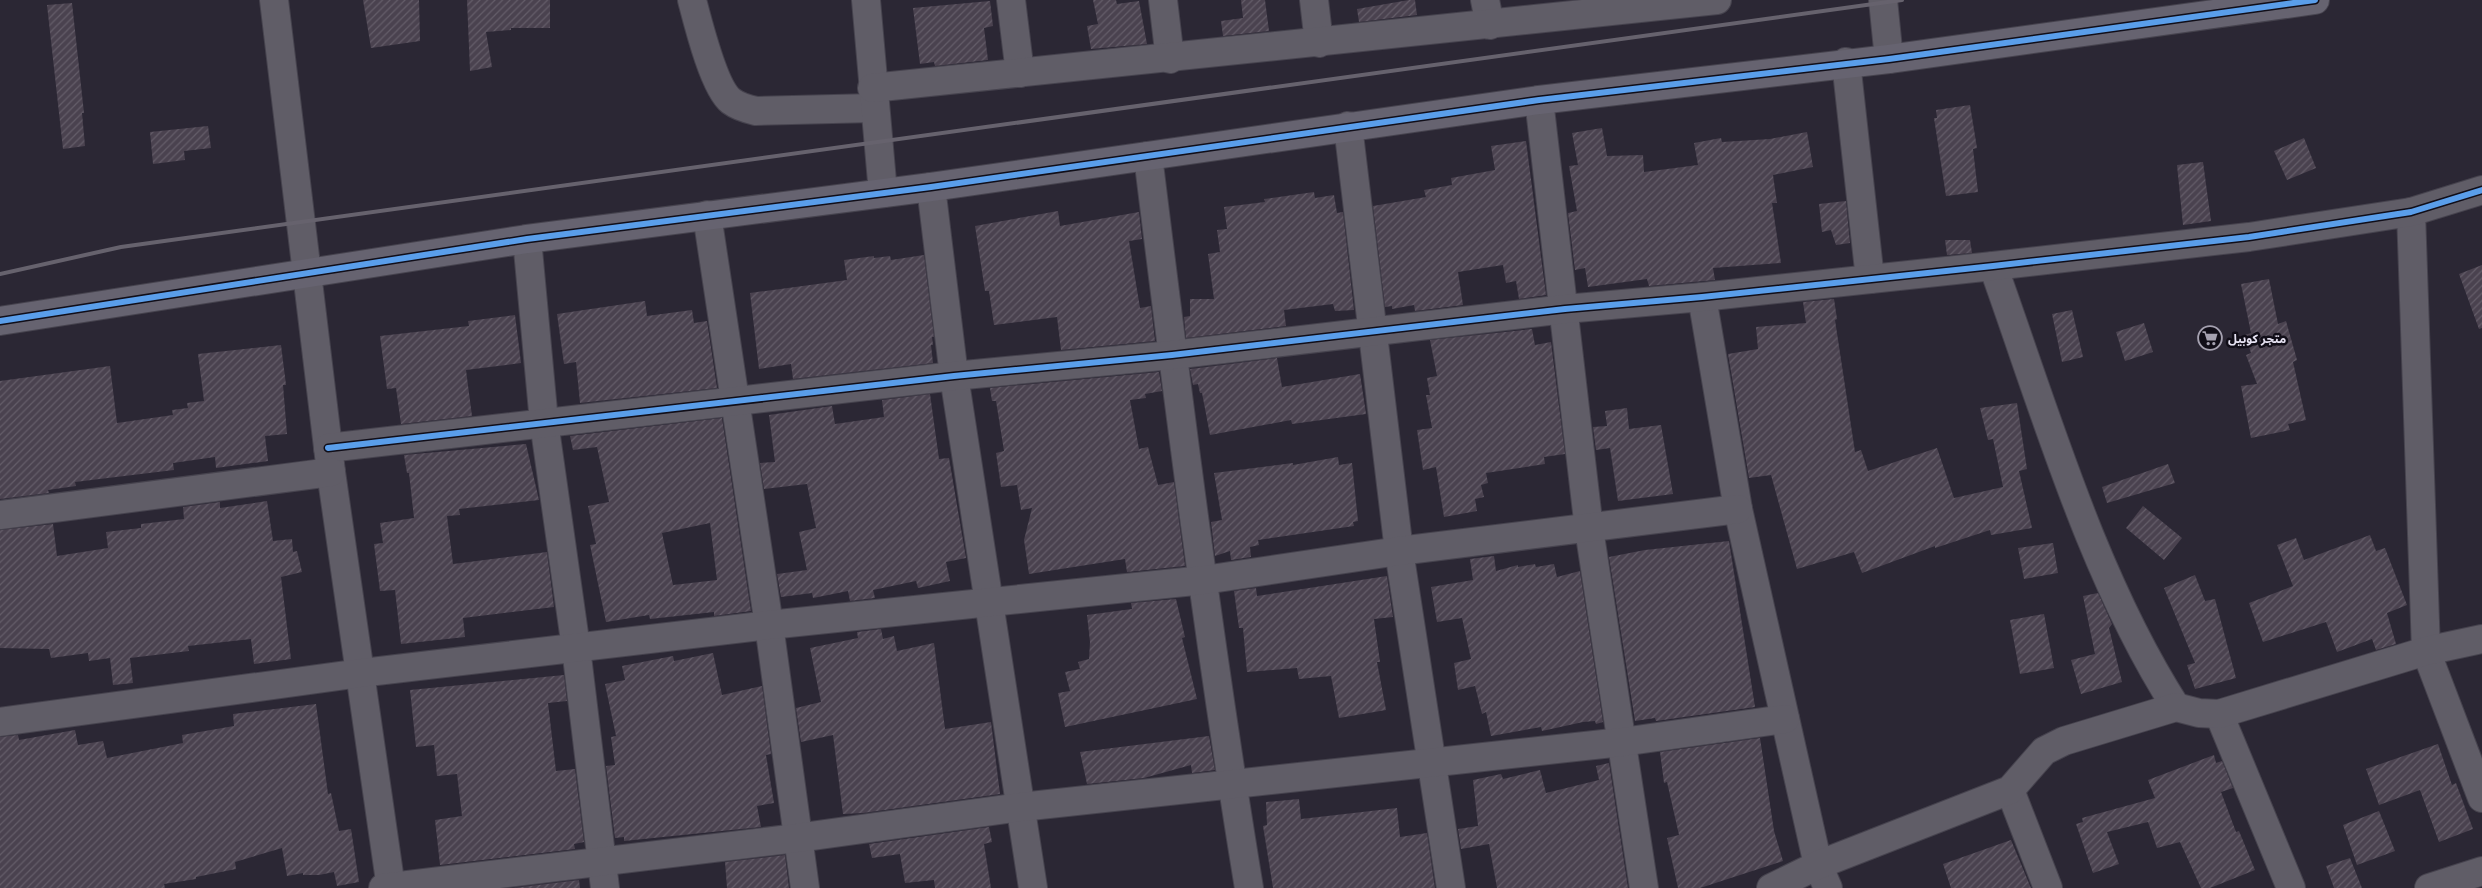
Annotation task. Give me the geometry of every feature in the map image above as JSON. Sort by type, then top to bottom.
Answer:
[{"type":"street","points":[[274,0],[329,460],[361,674],[388,888],[603,875],[797,838],[1021,807],[1432,764],[1622,742],[1785,719]]},
{"type":"street","points":[[692,0],[715,74],[724,94],[736,104],[756,111],[873,98],[1020,74],[1319,43],[1487,12],[1717,0]]},
{"type":"street","points":[[866,0],[873,98],[883,193]]},
{"type":"street","points":[[1011,0],[1020,74]]},
{"type":"street","points":[[1163,0],[1170,58]]},
{"type":"street","points":[[1314,0],[1319,43]]},
{"type":"street","points":[[1883,0],[1889,59]]},
{"type":"street","points":[[0,322],[527,238],[931,188],[1348,126],[1846,62],[1889,59],[2315,0]]},
{"type":"street","points":[[1846,62],[1870,278]]},
{"type":"street","points":[[1540,100],[1589,529],[1644,888]]},
{"type":"street","points":[[1348,126],[1399,552],[1452,888]]},
{"type":"street","points":[[1148,156],[1172,355],[1232,785],[1249,888]]},
{"type":"street","points":[[931,188],[954,376],[1033,888]]},
{"type":"street","points":[[0,515],[544,422],[954,376],[1172,355],[1565,308],[1702,297],[2249,237],[2411,212],[2482,190]]},
{"type":"street","points":[[2411,212],[2426,651],[2482,798]]},
{"type":"street","points":[[707,215],[769,625],[805,888]]},
{"type":"street","points":[[527,238],[544,422],[576,648],[603,875]]},
{"type":"street","points":[[1993,266],[2090,536],[2153,672],[2176,707]]},
{"type":"street","points":[[1702,297],[1738,509],[1785,719],[1823,876]]},
{"type":"street","points":[[0,722],[361,674],[769,625],[1204,580],[1399,552],[1738,509]]},
{"type":"street","points":[[1771,888],[1823,876],[2010,790],[2044,751],[2064,741],[2176,707],[2200,713],[2219,714],[2426,651],[2482,639]]},
{"type":"street","points":[[2219,714],[2291,888]]},
{"type":"street","points":[[2010,790],[2048,888]]},
{"type":"street","points":[[2429,888],[2482,871]]},
{"type":"building","points":[[363,0],[419,0],[420,41],[371,48]]},
{"type":"building","points":[[467,0],[550,0],[550,28],[511,28],[511,30],[486,32],[492,67],[470,71]]},
{"type":"building","points":[[1093,0],[1116,0],[1117,4],[1139,1],[1147,44],[1091,49],[1087,26],[1098,24]]},
{"type":"building","points":[[1241,0],[1265,0],[1269,31],[1223,36],[1221,21],[1243,18]]},
{"type":"building","points":[[1415,0],[1417,15],[1359,22],[1357,9]]},
{"type":"building","points":[[990,1],[993,26],[984,28],[988,60],[935,66],[934,62],[920,64],[913,8]]},
{"type":"building","points":[[72,3],[84,113],[82,113],[85,146],[63,149],[47,5]]},
{"type":"building","points":[[1970,105],[1977,148],[1973,149],[1978,192],[1946,196],[1934,118],[1937,118],[1936,110]]},
{"type":"building","points":[[208,126],[211,148],[184,151],[185,160],[153,164],[150,132]]},
{"type":"building","points":[[1602,128],[1607,156],[1643,155],[1644,172],[1698,165],[1694,143],[1721,138],[1722,142],[1770,139],[1807,132],[1813,167],[1773,175],[1777,203],[1772,203],[1781,263],[1713,268],[1715,280],[1649,286],[1647,279],[1588,287],[1585,268],[1575,270],[1568,213],[1577,211],[1569,166],[1578,165],[1572,133]]},
{"type":"building","points":[[2304,138],[2316,168],[2287,180],[2274,151]]},
{"type":"building","points":[[1526,141],[1546,295],[1519,299],[1516,281],[1506,283],[1503,265],[1458,272],[1463,305],[1415,311],[1414,305],[1392,309],[1392,306],[1385,307],[1373,206],[1426,197],[1424,190],[1452,185],[1451,178],[1495,170],[1491,146]]},
{"type":"building","points":[[2203,162],[2211,221],[2183,225],[2177,165]]},
{"type":"building","points":[[1314,192],[1315,198],[1334,195],[1337,213],[1343,212],[1354,310],[1335,311],[1333,304],[1284,310],[1286,326],[1186,338],[1184,317],[1190,316],[1190,299],[1214,299],[1208,254],[1220,252],[1217,230],[1227,229],[1224,207],[1265,202],[1264,199]]},
{"type":"building","points":[[1846,201],[1850,243],[1836,245],[1831,230],[1822,232],[1819,204]]},
{"type":"building","points":[[1058,211],[1060,226],[1139,212],[1142,239],[1129,241],[1140,308],[1151,306],[1155,341],[1061,350],[1057,317],[994,325],[989,291],[985,291],[975,226]]},
{"type":"building","points":[[1945,240],[1970,240],[1972,253],[1947,255]]},
{"type":"building","points":[[924,255],[934,337],[932,337],[933,345],[931,345],[933,363],[793,379],[791,364],[759,369],[750,293],[847,280],[844,260],[890,256],[891,260]]},
{"type":"building","points":[[2482,265],[2482,328],[2479,329],[2459,274]]},
{"type":"building","points":[[2269,279],[2278,324],[2286,321],[2297,360],[2293,362],[2306,420],[2288,424],[2290,430],[2251,438],[2241,386],[2257,384],[2246,355],[2251,353],[2245,335],[2251,333],[2241,284]]},
{"type":"building","points":[[1834,299],[1837,319],[1835,320],[1855,452],[1861,450],[1868,471],[1937,448],[1954,498],[2003,487],[1993,439],[1988,440],[1980,408],[2017,403],[2027,469],[2019,471],[2032,528],[1991,535],[1990,530],[1935,548],[1935,546],[1862,573],[1854,552],[1797,569],[1771,475],[1749,478],[1728,354],[1758,349],[1756,327],[1806,323],[1803,302]]},
{"type":"building","points":[[645,301],[647,316],[692,310],[694,323],[707,321],[717,388],[580,403],[576,362],[564,364],[557,314]]},
{"type":"building","points":[[2072,310],[2083,357],[2062,362],[2052,314]]},
{"type":"building","points":[[515,315],[521,363],[466,370],[472,416],[401,424],[396,388],[387,389],[380,336],[469,326],[468,321]]},
{"type":"building","points":[[2144,323],[2153,352],[2125,361],[2116,332]]},
{"type":"building","points":[[1532,329],[1535,345],[1551,342],[1565,454],[1544,457],[1545,464],[1486,473],[1488,483],[1481,485],[1484,497],[1475,499],[1477,511],[1444,517],[1436,467],[1423,470],[1417,430],[1432,428],[1426,395],[1430,395],[1427,378],[1437,376],[1430,340]]},
{"type":"building","points":[[281,345],[286,385],[283,385],[287,434],[265,436],[268,461],[216,468],[215,457],[173,463],[174,470],[75,482],[76,486],[48,490],[49,493],[0,499],[0,381],[110,366],[117,423],[173,415],[172,410],[188,408],[187,403],[204,401],[198,354]]},
{"type":"building","points":[[1277,358],[1282,387],[1360,374],[1366,414],[1292,424],[1291,420],[1210,435],[1202,393],[1200,393],[1198,384],[1193,385],[1190,369]]},
{"type":"building","points":[[1159,372],[1162,391],[1145,394],[1146,398],[1130,400],[1139,449],[1148,447],[1158,485],[1174,482],[1185,566],[1127,572],[1125,559],[1029,574],[1024,540],[1032,508],[1021,510],[1017,485],[1001,487],[996,453],[1004,451],[996,401],[992,401],[990,388]]},
{"type":"building","points":[[930,394],[939,459],[949,458],[966,558],[946,562],[950,581],[918,588],[916,581],[873,590],[875,598],[850,601],[848,591],[813,598],[812,593],[781,597],[777,574],[807,570],[799,532],[816,528],[807,484],[764,489],[760,463],[775,462],[769,415],[832,406],[835,424],[884,417],[882,400]]},
{"type":"building","points":[[1627,408],[1629,429],[1661,425],[1673,494],[1618,501],[1610,448],[1596,450],[1593,427],[1607,426],[1605,411]]},
{"type":"building","points":[[722,418],[751,611],[714,616],[714,612],[650,619],[649,615],[606,622],[590,545],[596,544],[588,506],[609,502],[597,447],[573,450],[570,436]],"holes":[[[710,523],[717,580],[673,585],[662,533]]]},
{"type":"building","points":[[526,444],[539,500],[459,509],[460,515],[447,516],[453,564],[547,552],[554,607],[463,618],[465,637],[401,644],[395,590],[380,591],[374,544],[383,543],[380,523],[414,518],[409,473],[407,473],[404,455]]},
{"type":"building","points":[[1338,457],[1339,465],[1352,463],[1358,521],[1353,522],[1354,526],[1258,540],[1259,545],[1250,547],[1251,557],[1231,560],[1230,551],[1215,556],[1211,522],[1222,520],[1214,473],[1293,463],[1293,465]]},
{"type":"building","points":[[2168,464],[2175,483],[2107,503],[2102,487]]},
{"type":"building","points":[[267,501],[273,541],[292,539],[293,552],[297,551],[302,572],[281,577],[291,659],[254,664],[251,639],[188,646],[189,651],[130,658],[133,683],[113,685],[110,658],[89,661],[88,653],[51,658],[49,649],[0,648],[0,530],[53,524],[57,556],[108,548],[106,532],[141,528],[141,524],[184,519],[183,507],[220,502],[220,508]]},
{"type":"building","points":[[2143,506],[2182,538],[2164,560],[2126,528]]},
{"type":"building","points":[[2370,535],[2376,551],[2385,548],[2407,605],[2387,613],[2396,644],[2376,650],[2372,639],[2337,652],[2326,622],[2263,642],[2249,603],[2293,586],[2277,545],[2296,538],[2304,560]]},
{"type":"building","points":[[1729,541],[1755,707],[1656,721],[1655,718],[1635,721],[1609,557],[1645,550]]},
{"type":"building","points":[[2053,543],[2058,573],[2024,579],[2018,548]]},
{"type":"building","points":[[1494,556],[1496,571],[1518,565],[1518,567],[1535,564],[1536,567],[1554,564],[1557,577],[1580,571],[1603,722],[1596,724],[1595,721],[1583,722],[1542,731],[1541,727],[1491,736],[1486,712],[1482,714],[1475,686],[1458,690],[1454,663],[1471,659],[1462,618],[1437,622],[1431,587],[1473,580],[1470,559]]},
{"type":"building","points":[[2195,575],[2205,601],[2215,599],[2236,678],[2195,689],[2187,665],[2195,663],[2164,588]]},
{"type":"building","points":[[1387,576],[1393,617],[1374,619],[1380,662],[1377,662],[1386,710],[1339,718],[1331,676],[1299,679],[1297,668],[1247,672],[1243,628],[1239,628],[1234,591],[1256,588],[1257,596]]},
{"type":"building","points":[[2098,593],[2112,624],[2109,628],[2122,682],[2081,694],[2071,660],[2095,654],[2083,596]]},
{"type":"building","points":[[1176,599],[1185,637],[1182,638],[1197,699],[1065,727],[1058,693],[1070,691],[1065,672],[1080,669],[1078,662],[1089,659],[1090,642],[1087,615],[1132,609],[1131,603]]},
{"type":"building","points":[[2044,614],[2054,668],[2020,674],[2010,620]]},
{"type":"building","points":[[881,629],[883,639],[894,636],[897,651],[934,643],[945,729],[991,722],[1000,794],[863,813],[843,814],[833,735],[801,742],[796,708],[821,702],[810,648],[858,638],[857,632]]},
{"type":"building","points":[[713,653],[722,695],[762,686],[771,754],[766,755],[774,803],[757,806],[761,827],[624,841],[624,837],[615,838],[606,766],[615,765],[611,737],[616,736],[605,684],[625,680],[622,666],[673,656],[674,661]]},
{"type":"building","points":[[564,675],[567,701],[548,703],[556,771],[575,769],[584,842],[574,844],[575,849],[440,865],[435,820],[462,816],[457,774],[437,776],[434,745],[416,747],[410,690]]},
{"type":"building","points":[[316,704],[328,794],[331,793],[339,831],[351,829],[359,882],[337,886],[334,872],[319,875],[303,875],[303,873],[287,876],[282,848],[235,862],[236,869],[196,877],[196,879],[164,884],[165,888],[0,888],[0,737],[18,735],[19,740],[75,730],[78,745],[103,741],[107,758],[183,743],[182,735],[234,726],[233,714]]},
{"type":"building","points":[[1209,736],[1215,770],[1192,773],[1191,765],[1144,778],[1087,784],[1080,752]]},
{"type":"building","points":[[1760,738],[1774,831],[1783,861],[1700,888],[1678,888],[1667,838],[1679,835],[1667,782],[1664,783],[1660,752]]},
{"type":"building","points":[[2438,744],[2452,785],[2456,783],[2473,829],[2439,842],[2420,790],[2379,805],[2366,769]]},
{"type":"building","points":[[2214,755],[2216,763],[2222,761],[2233,788],[2221,792],[2236,832],[2239,831],[2255,870],[2210,888],[2201,888],[2180,842],[2157,848],[2148,822],[2107,832],[2119,864],[2093,873],[2076,824],[2083,822],[2082,818],[2155,798],[2148,780]]},
{"type":"building","points":[[1609,763],[1628,888],[1497,888],[1489,844],[1461,849],[1458,829],[1478,826],[1473,780],[1501,774],[1503,779],[1540,770],[1546,793],[1599,780],[1596,766]]},
{"type":"building","points":[[1299,799],[1301,819],[1397,808],[1400,837],[1427,833],[1435,888],[1273,888],[1263,826],[1267,825],[1266,802]]},
{"type":"building","points":[[2379,811],[2395,851],[2357,865],[2343,825]]},
{"type":"building","points":[[989,827],[992,842],[984,844],[991,888],[935,888],[934,880],[905,883],[900,854],[872,858],[869,844]]},
{"type":"building","points":[[2011,840],[2031,888],[1951,888],[1943,864]]},
{"type":"building","points":[[785,855],[789,888],[727,888],[725,862]]},
{"type":"building","points":[[2350,858],[2362,888],[2334,888],[2326,866]]},
{"type":"building","points":[[579,880],[580,888],[513,888]]},
{"type":"railway","points":[[0,274],[121,247],[1902,0]]},
{"type":"cycle path","points":[[0,321],[527,239],[931,187],[1539,100],[1889,59],[2315,0]]},
{"type":"cycle path","points":[[328,448],[954,376],[1172,355],[1565,309],[1702,297],[2249,237],[2411,212],[2482,190]]},
{"type":"place","name":"متجر كوبيل","points":[[2210,338]]}]
